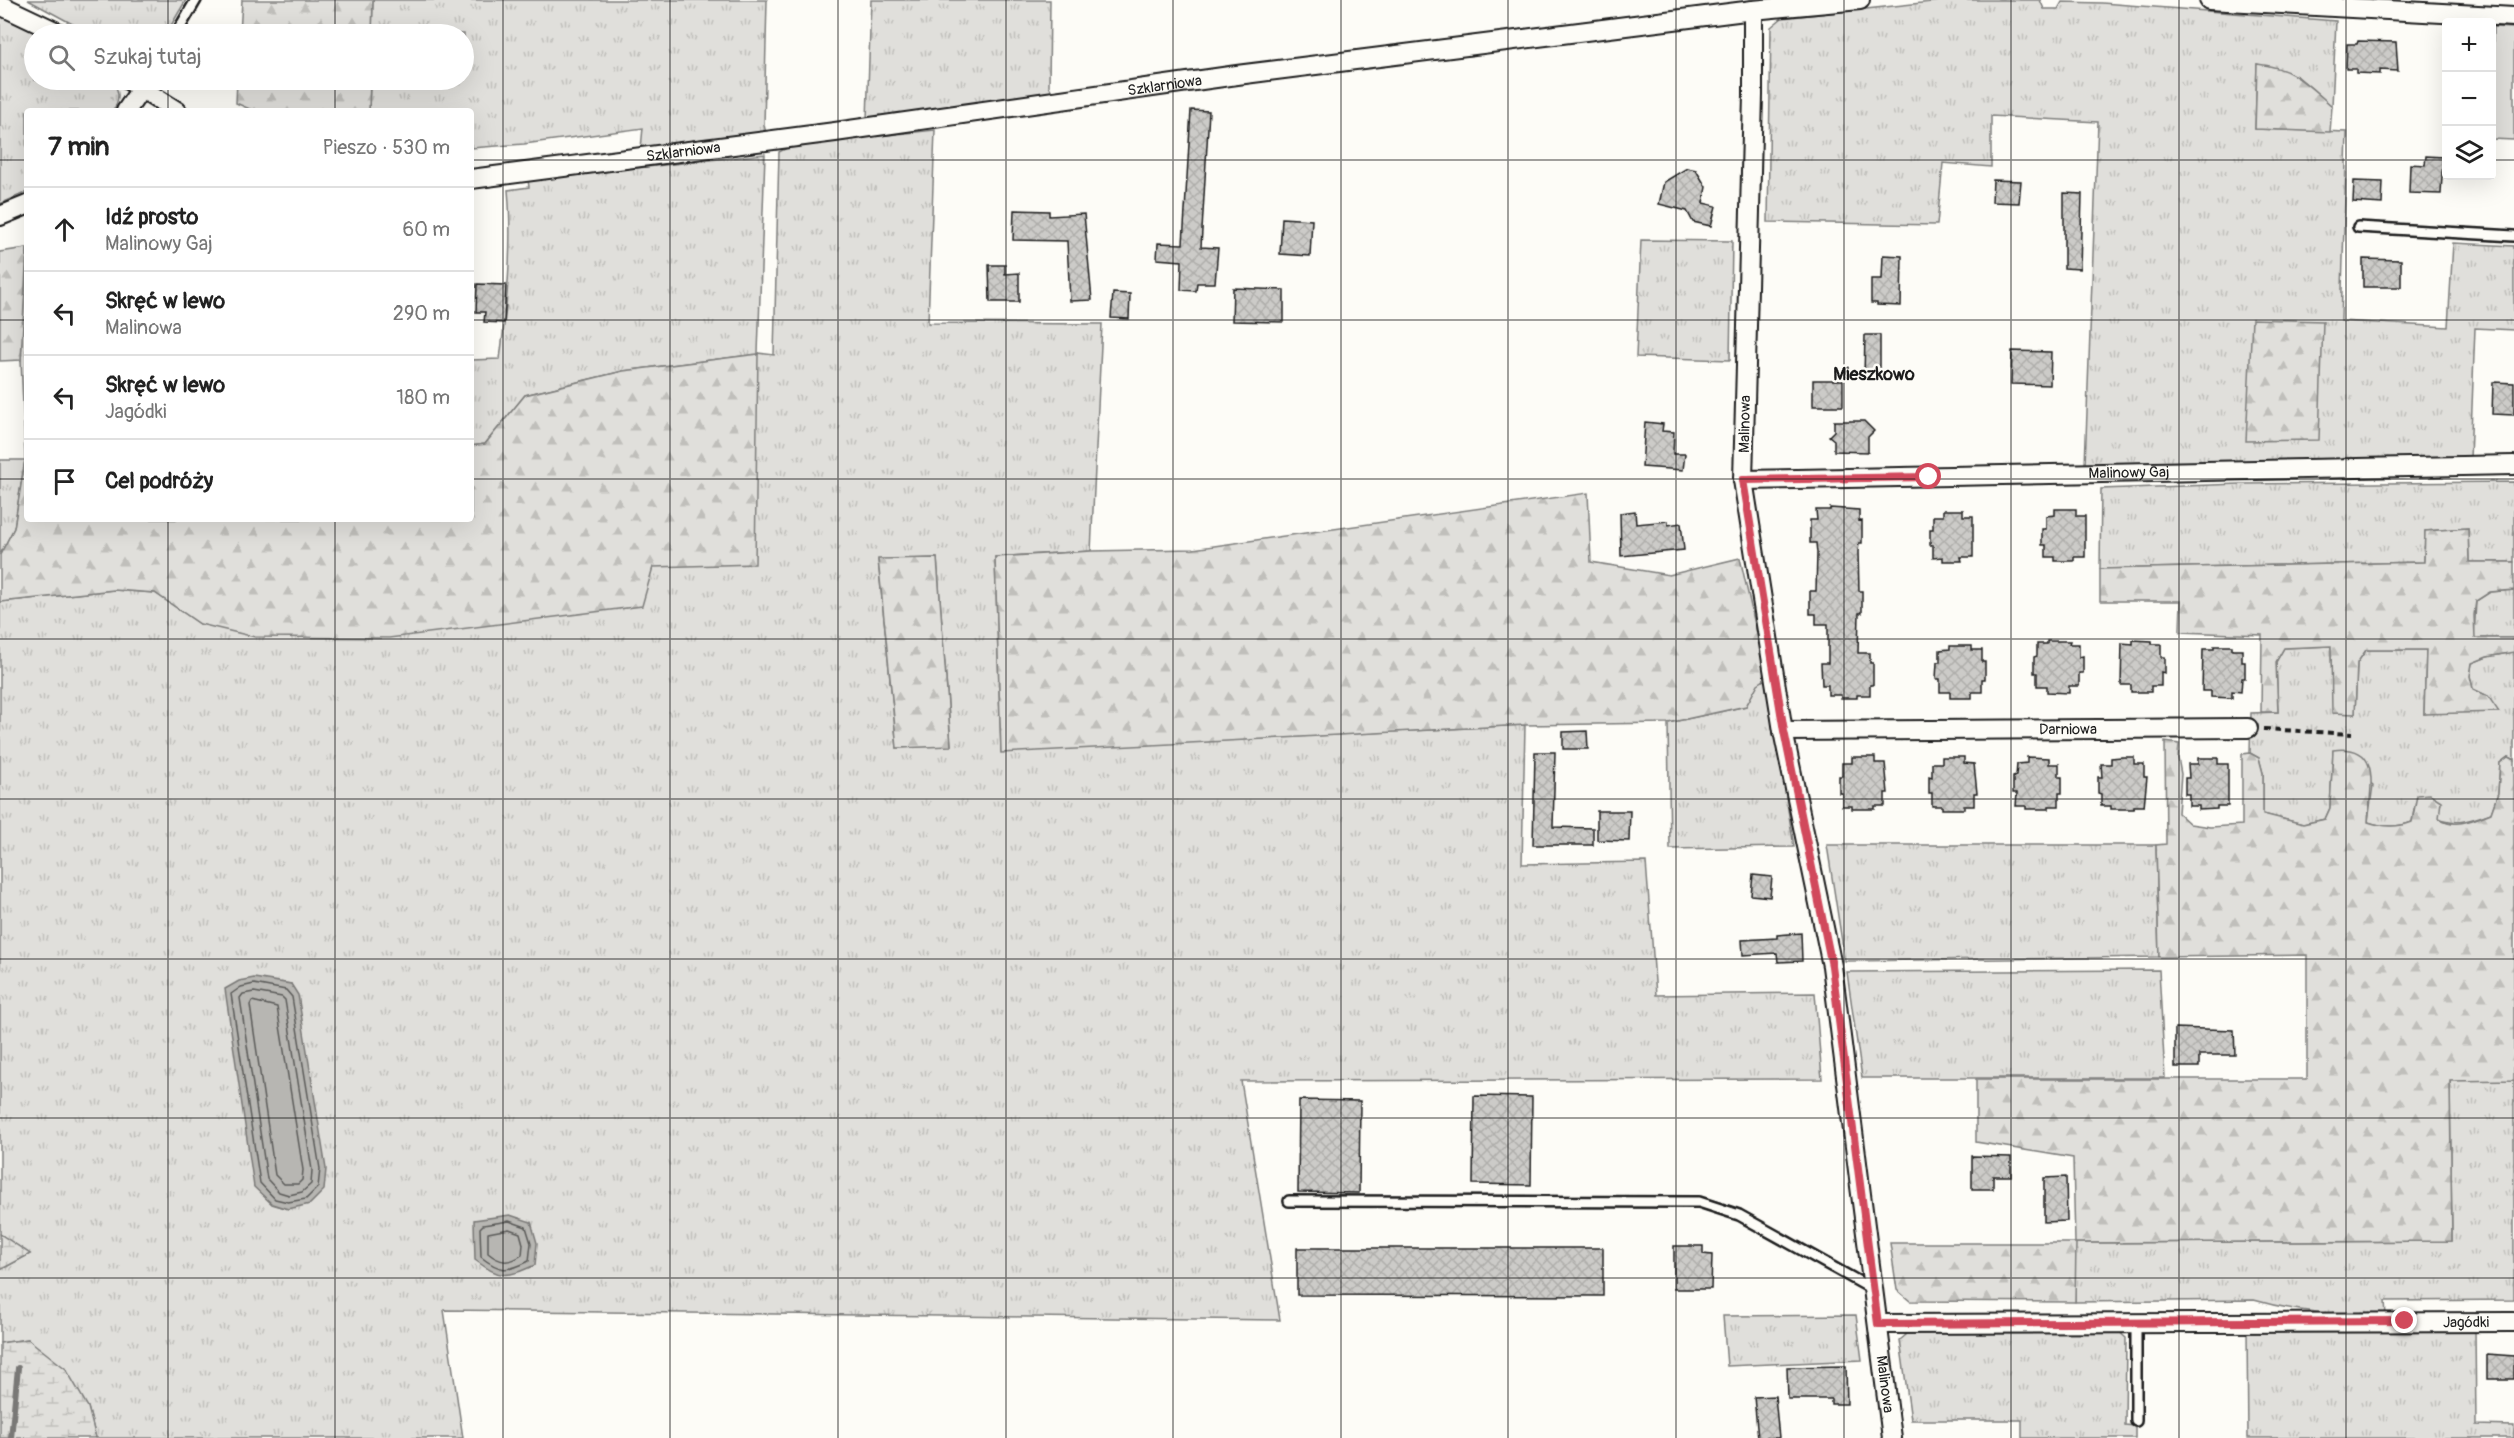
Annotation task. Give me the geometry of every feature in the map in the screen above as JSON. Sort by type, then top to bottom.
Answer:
[{"type":"street","name":"Szklarniowa","points":[[474,179],[835,132],[1237,75],[1798,3],[1860,0]]},
{"type":"street","points":[[2209,0],[2514,17]]},
{"type":"street","points":[[0,6],[40,24]]},
{"type":"street","name":"Malinowa","points":[[1753,10],[1753,95],[1743,480],[1784,731],[1832,966],[1892,1438]]},
{"type":"street","points":[[127,108],[136,90]]},
{"type":"street","points":[[148,90],[173,108]]},
{"type":"street","points":[[0,216],[24,206]]},
{"type":"street","name":"Malinowy Gaj","points":[[1743,480],[2514,465]]},
{"type":"street","name":"Darniowa","points":[[1784,731],[2248,728]]},
{"type":"street","name":"Jagódki","points":[[1878,1324],[2514,1322]]},
{"type":"lane","points":[[182,24],[196,0]]},
{"type":"lane","points":[[2358,226],[2514,236]]},
{"type":"lane","points":[[1289,1201],[1699,1202],[1738,1215],[1874,1290]]},
{"type":"lane","points":[[2136,1322],[2136,1421]]},
{"type":"path","points":[[2248,728],[2352,734]]},
{"type":"green space","points":[[28,0],[186,0],[172,24],[72,24]]},
{"type":"green space","points":[[242,0],[373,0],[372,24],[241,24]]},
{"type":"green space","points":[[373,0],[767,0],[764,125],[766,133],[641,148],[643,128],[524,144],[474,148],[474,108],[369,108],[370,90],[474,90],[474,24],[372,24]]},
{"type":"green space","points":[[871,0],[1050,0],[1049,86],[1054,95],[867,120]]},
{"type":"green space","points":[[1950,0],[2040,0],[2044,9],[2058,9],[2062,2],[2102,3],[2336,21],[2332,106],[2297,76],[2257,64],[2255,129],[2347,132],[2341,321],[2448,327],[2453,243],[2514,246],[2514,330],[2475,328],[2470,459],[2085,465],[2098,122],[1991,116],[1991,167],[1943,163],[1937,225],[1768,222],[1771,27],[1782,18]]},
{"type":"green space","points":[[0,15],[24,26],[24,90],[117,90],[118,95],[114,108],[24,108],[24,193],[0,204]]},
{"type":"green space","points":[[2496,27],[2514,28],[2514,140],[2496,139]]},
{"type":"green space","points":[[2257,64],[2290,73],[2332,106],[2330,132],[2255,129]]},
{"type":"green space","points":[[237,90],[370,90],[369,108],[247,108],[236,103]]},
{"type":"green space","points":[[935,130],[928,323],[1102,324],[1091,551],[995,557],[1001,752],[1525,725],[1522,864],[1646,862],[1656,995],[1815,993],[1822,1079],[1241,1081],[1280,1320],[444,1310],[463,1438],[96,1438],[88,1407],[28,1339],[0,1343],[0,1270],[30,1254],[0,1234],[0,602],[114,590],[155,593],[200,624],[653,567],[758,354],[623,371],[525,395],[485,444],[474,446],[474,360],[500,359],[510,253],[508,190],[529,187],[528,180],[765,154],[758,353],[774,355],[779,152],[793,145]],"holes":[[[937,558],[951,745],[897,748],[878,560]],[[274,982],[291,984],[254,1187]]]},
{"type":"green space","points":[[1641,240],[1732,241],[1730,360],[1636,357]]},
{"type":"green space","points":[[24,248],[21,360],[0,361],[0,252]]},
{"type":"green space","points":[[24,304],[24,428],[21,360]]},
{"type":"green space","points":[[2252,319],[2323,321],[2319,440],[2246,441]]},
{"type":"green space","points":[[758,354],[755,564],[653,567],[642,606],[389,638],[255,637],[200,624],[155,593],[114,590],[0,602],[0,555],[14,528],[24,466],[24,522],[474,522],[474,446],[485,444],[525,395],[623,371]]},
{"type":"green space","points":[[0,460],[24,460],[14,528],[0,555]]},
{"type":"green space","points":[[2514,482],[2514,562],[2469,562],[2468,528],[2425,531],[2424,562],[2100,569],[2101,489],[2240,484]]},
{"type":"green space","points":[[1588,493],[1591,562],[1669,575],[1740,558],[1767,678],[1758,684],[1746,706],[1668,723],[1525,725],[1001,753],[995,557],[1091,551],[1193,549]]},
{"type":"green space","points":[[2468,528],[2469,562],[2514,562],[2514,590],[2490,592],[2476,601],[2474,615],[2475,638],[2514,638],[2514,652],[2487,657],[2472,663],[2470,676],[2473,689],[2488,696],[2499,712],[2424,714],[2426,650],[2366,650],[2357,663],[2355,714],[2332,713],[2331,646],[2284,648],[2276,662],[2278,712],[2261,712],[2262,635],[2180,632],[2181,601],[2100,601],[2100,569],[2424,562],[2425,531]]},
{"type":"green space","points":[[937,558],[951,746],[897,748],[878,559]]},
{"type":"green space","points":[[2514,590],[2514,638],[2474,638],[2476,601],[2490,592]]},
{"type":"green space","points":[[2331,646],[2333,713],[2355,713],[2357,663],[2366,650],[2426,650],[2424,714],[2488,696],[2473,689],[2470,676],[2472,663],[2487,657],[2514,652],[2514,760],[2508,757],[2500,763],[2498,793],[2491,813],[2467,821],[2452,822],[2414,809],[2412,822],[2406,824],[2390,826],[2368,822],[2373,785],[2333,751],[2330,808],[2325,819],[2303,824],[2263,814],[2263,773],[2259,758],[2250,753],[2251,713],[2278,712],[2276,662],[2284,648]]},
{"type":"green space","points":[[1767,678],[1794,847],[1670,849],[1668,723],[1746,706],[1758,683]]},
{"type":"green space","points":[[2165,742],[2179,744],[2178,758],[2181,774],[2178,813],[2190,824],[2210,827],[2242,825],[2242,754],[2250,753],[2259,758],[2263,773],[2263,814],[2303,824],[2325,819],[2330,808],[2333,750],[2349,750],[2361,754],[2370,772],[2368,822],[2390,826],[2412,822],[2417,795],[2430,794],[2441,801],[2439,818],[2452,823],[2465,822],[2491,813],[2498,793],[2500,763],[2508,757],[2514,760],[2514,1080],[2450,1081],[2452,1241],[2076,1243],[2075,1302],[1910,1301],[1897,1290],[1890,1243],[2075,1243],[2073,1158],[1976,1142],[1976,1079],[2307,1079],[2307,955],[2159,957],[2156,845],[2166,844]]},
{"type":"green space","points":[[1827,845],[2156,845],[2159,957],[1845,961]]},
{"type":"green space","points":[[2159,970],[2165,1078],[1862,1078],[1847,972]]},
{"type":"green space","points":[[2450,1080],[2514,1080],[2514,1300],[2385,1301],[2386,1315],[2320,1312],[2287,1308],[2254,1300],[2075,1302],[2075,1243],[2452,1241]]},
{"type":"green space","points":[[0,1234],[30,1254],[0,1270]]},
{"type":"green space","points":[[1856,1315],[1862,1360],[1727,1366],[1723,1316]]},
{"type":"green space","points":[[2247,1329],[2475,1329],[2476,1425],[2514,1426],[2514,1438],[2248,1438]]},
{"type":"green space","points":[[1912,1330],[2117,1330],[2126,1338],[2125,1425],[2135,1426],[2135,1438],[2022,1438],[2022,1420],[1911,1420],[1900,1340]]},
{"type":"green space","points":[[28,1339],[66,1369],[88,1407],[96,1438],[0,1438],[0,1343]]},
{"type":"water","points":[[254,978],[291,984],[298,995],[326,1169],[324,1190],[310,1204],[288,1209],[272,1204],[254,1187],[225,989],[239,981]]},
{"type":"water","points":[[510,1215],[531,1222],[537,1243],[535,1265],[504,1274],[491,1271],[475,1260],[474,1220]]},
{"type":"building","points":[[2358,41],[2396,42],[2398,71],[2380,70],[2380,74],[2356,73],[2356,69],[2346,69],[2347,44],[2357,44]]},
{"type":"building","points":[[1191,110],[1209,111],[1201,247],[1218,248],[1215,283],[1197,283],[1196,291],[1181,290],[1182,261],[1157,259],[1158,243],[1183,244]]},
{"type":"building","points":[[2426,156],[2442,157],[2441,194],[2409,193],[2410,164],[2425,165]]},
{"type":"building","points":[[1687,168],[1696,170],[1706,187],[1703,203],[1716,206],[1711,226],[1693,222],[1687,211],[1659,204],[1664,182]]},
{"type":"building","points":[[1993,180],[2021,181],[2019,203],[1992,202]]},
{"type":"building","points":[[2354,181],[2383,182],[2382,204],[2353,202]]},
{"type":"building","points":[[2064,193],[2082,194],[2080,269],[2064,268]]},
{"type":"building","points":[[1014,210],[1049,211],[1049,216],[1084,214],[1092,300],[1070,301],[1067,241],[1013,240]]},
{"type":"building","points":[[1282,218],[1312,220],[1310,256],[1280,254]]},
{"type":"building","points":[[1883,255],[1902,256],[1901,306],[1871,303],[1871,279],[1882,279]]},
{"type":"building","points":[[2363,259],[2401,260],[2401,287],[2363,287]]},
{"type":"building","points":[[989,265],[1005,265],[1005,274],[1019,273],[1019,302],[990,302]]},
{"type":"building","points":[[477,284],[506,285],[504,323],[484,322],[485,312],[476,312]]},
{"type":"building","points":[[1233,288],[1284,290],[1284,322],[1232,321]]},
{"type":"building","points":[[1113,293],[1130,294],[1129,319],[1111,318]]},
{"type":"building","points":[[1865,335],[1880,335],[1880,377],[1864,377]]},
{"type":"building","points":[[2012,351],[2051,352],[2050,385],[2011,384]]},
{"type":"building","points":[[1813,380],[1843,380],[1843,406],[1813,406]]},
{"type":"building","points":[[2493,382],[2514,383],[2514,415],[2492,414]]},
{"type":"building","points":[[1834,421],[1864,421],[1874,431],[1868,437],[1868,452],[1834,451],[1834,440],[1829,436],[1834,431]]},
{"type":"building","points":[[1645,422],[1663,424],[1662,431],[1674,432],[1673,454],[1685,454],[1683,470],[1642,467]]},
{"type":"building","points":[[1830,508],[1859,510],[1859,521],[1862,520],[1862,543],[1859,543],[1858,552],[1862,613],[1859,613],[1858,653],[1870,653],[1870,663],[1873,663],[1873,685],[1870,685],[1870,695],[1857,695],[1857,698],[1828,695],[1828,685],[1822,685],[1821,663],[1828,663],[1828,624],[1816,624],[1816,614],[1810,614],[1810,591],[1816,591],[1817,553],[1816,543],[1810,543],[1810,520],[1817,520],[1816,510],[1830,510]]},
{"type":"building","points":[[2055,509],[2076,509],[2076,516],[2085,516],[2085,557],[2074,557],[2074,561],[2055,561],[2055,557],[2046,557],[2046,545],[2042,545],[2042,529],[2046,529],[2046,516],[2055,515]]},
{"type":"building","points":[[1943,510],[1963,510],[1963,516],[1973,516],[1973,557],[1961,557],[1962,561],[1943,561],[1943,557],[1933,558],[1930,529],[1933,529],[1933,516],[1943,516]]},
{"type":"building","points":[[1635,511],[1636,524],[1668,521],[1668,525],[1681,523],[1684,550],[1621,556],[1620,513]]},
{"type":"building","points":[[2133,640],[2161,644],[2161,657],[2165,657],[2165,673],[2161,672],[2161,686],[2151,686],[2151,692],[2131,692],[2131,685],[2121,685],[2122,643],[2133,644]]},
{"type":"building","points":[[2047,641],[2070,641],[2069,644],[2079,644],[2079,657],[2083,656],[2083,673],[2079,673],[2079,686],[2069,686],[2069,693],[2047,692],[2047,686],[2037,686],[2034,657],[2037,656],[2037,644],[2047,644]]},
{"type":"building","points":[[1950,646],[1972,646],[1972,650],[1982,650],[1985,679],[1982,679],[1982,692],[1972,692],[1972,698],[1950,698],[1950,692],[1940,692],[1940,679],[1936,679],[1937,662],[1940,662],[1940,650],[1950,649]]},
{"type":"building","points":[[2214,646],[2232,646],[2232,650],[2242,650],[2245,678],[2242,678],[2241,692],[2232,691],[2232,698],[2211,697],[2211,691],[2202,691],[2203,649],[2214,649]]},
{"type":"building","points":[[1587,731],[1588,749],[1563,749],[1563,732]]},
{"type":"building","points":[[1535,752],[1555,752],[1553,827],[1593,828],[1593,845],[1533,845]]},
{"type":"building","points":[[1852,757],[1875,757],[1875,763],[1885,763],[1888,793],[1885,793],[1885,806],[1875,806],[1875,809],[1852,809],[1852,806],[1842,806],[1839,776],[1842,776],[1842,763],[1852,763]]},
{"type":"building","points":[[1942,757],[1964,757],[1964,763],[1974,764],[1977,793],[1974,793],[1974,806],[1964,806],[1964,809],[1942,809],[1942,806],[1932,806],[1929,776],[1932,777],[1932,763],[1942,763]]},
{"type":"building","points":[[2027,757],[2049,758],[2049,764],[2059,764],[2062,793],[2059,793],[2059,806],[2049,806],[2049,809],[2026,809],[2026,806],[2016,806],[2017,793],[2013,793],[2013,777],[2016,776],[2017,764],[2027,763]]},
{"type":"building","points":[[2134,757],[2134,764],[2144,764],[2144,777],[2147,777],[2144,806],[2134,806],[2134,809],[2111,809],[2111,806],[2101,806],[2098,777],[2102,777],[2101,764],[2111,764],[2111,758]]},
{"type":"building","points":[[2198,758],[2218,758],[2218,764],[2228,764],[2228,806],[2199,810],[2199,806],[2189,806],[2189,794],[2185,794],[2185,778],[2189,778],[2188,764],[2198,764]]},
{"type":"building","points":[[1597,811],[1630,811],[1629,841],[1597,840]]},
{"type":"building","points":[[1753,875],[1772,877],[1770,897],[1751,895]]},
{"type":"building","points":[[1801,933],[1802,961],[1778,962],[1777,953],[1743,955],[1742,940],[1777,938],[1777,935]]},
{"type":"building","points":[[2175,1028],[2234,1030],[2235,1055],[2199,1055],[2199,1067],[2175,1067]]},
{"type":"building","points":[[1474,1096],[1532,1097],[1531,1185],[1473,1184]]},
{"type":"building","points":[[1299,1100],[1360,1101],[1359,1193],[1298,1192]]},
{"type":"building","points":[[1972,1156],[2011,1157],[2011,1176],[1993,1176],[1993,1189],[1972,1189]]},
{"type":"building","points":[[2066,1177],[2067,1221],[2044,1222],[2044,1178]]},
{"type":"building","points":[[1674,1246],[1703,1246],[1703,1254],[1712,1255],[1711,1289],[1674,1289]]},
{"type":"building","points":[[1297,1248],[1603,1248],[1603,1296],[1297,1295]]},
{"type":"building","points":[[2487,1354],[2514,1356],[2514,1379],[2487,1379]]},
{"type":"building","points":[[1846,1366],[1847,1404],[1831,1404],[1831,1399],[1788,1399],[1787,1367]]},
{"type":"building","points":[[1775,1396],[1779,1438],[1758,1438],[1754,1397]]},
{"type":"waterway","points":[[11,1438],[18,1368]]},
{"type":"district","name":"Mieszkowo","points":[[1874,374]]},
{"type":"route","points":[[1929,477],[1743,480],[1784,731],[1832,966],[1878,1324],[2405,1321]]}]
